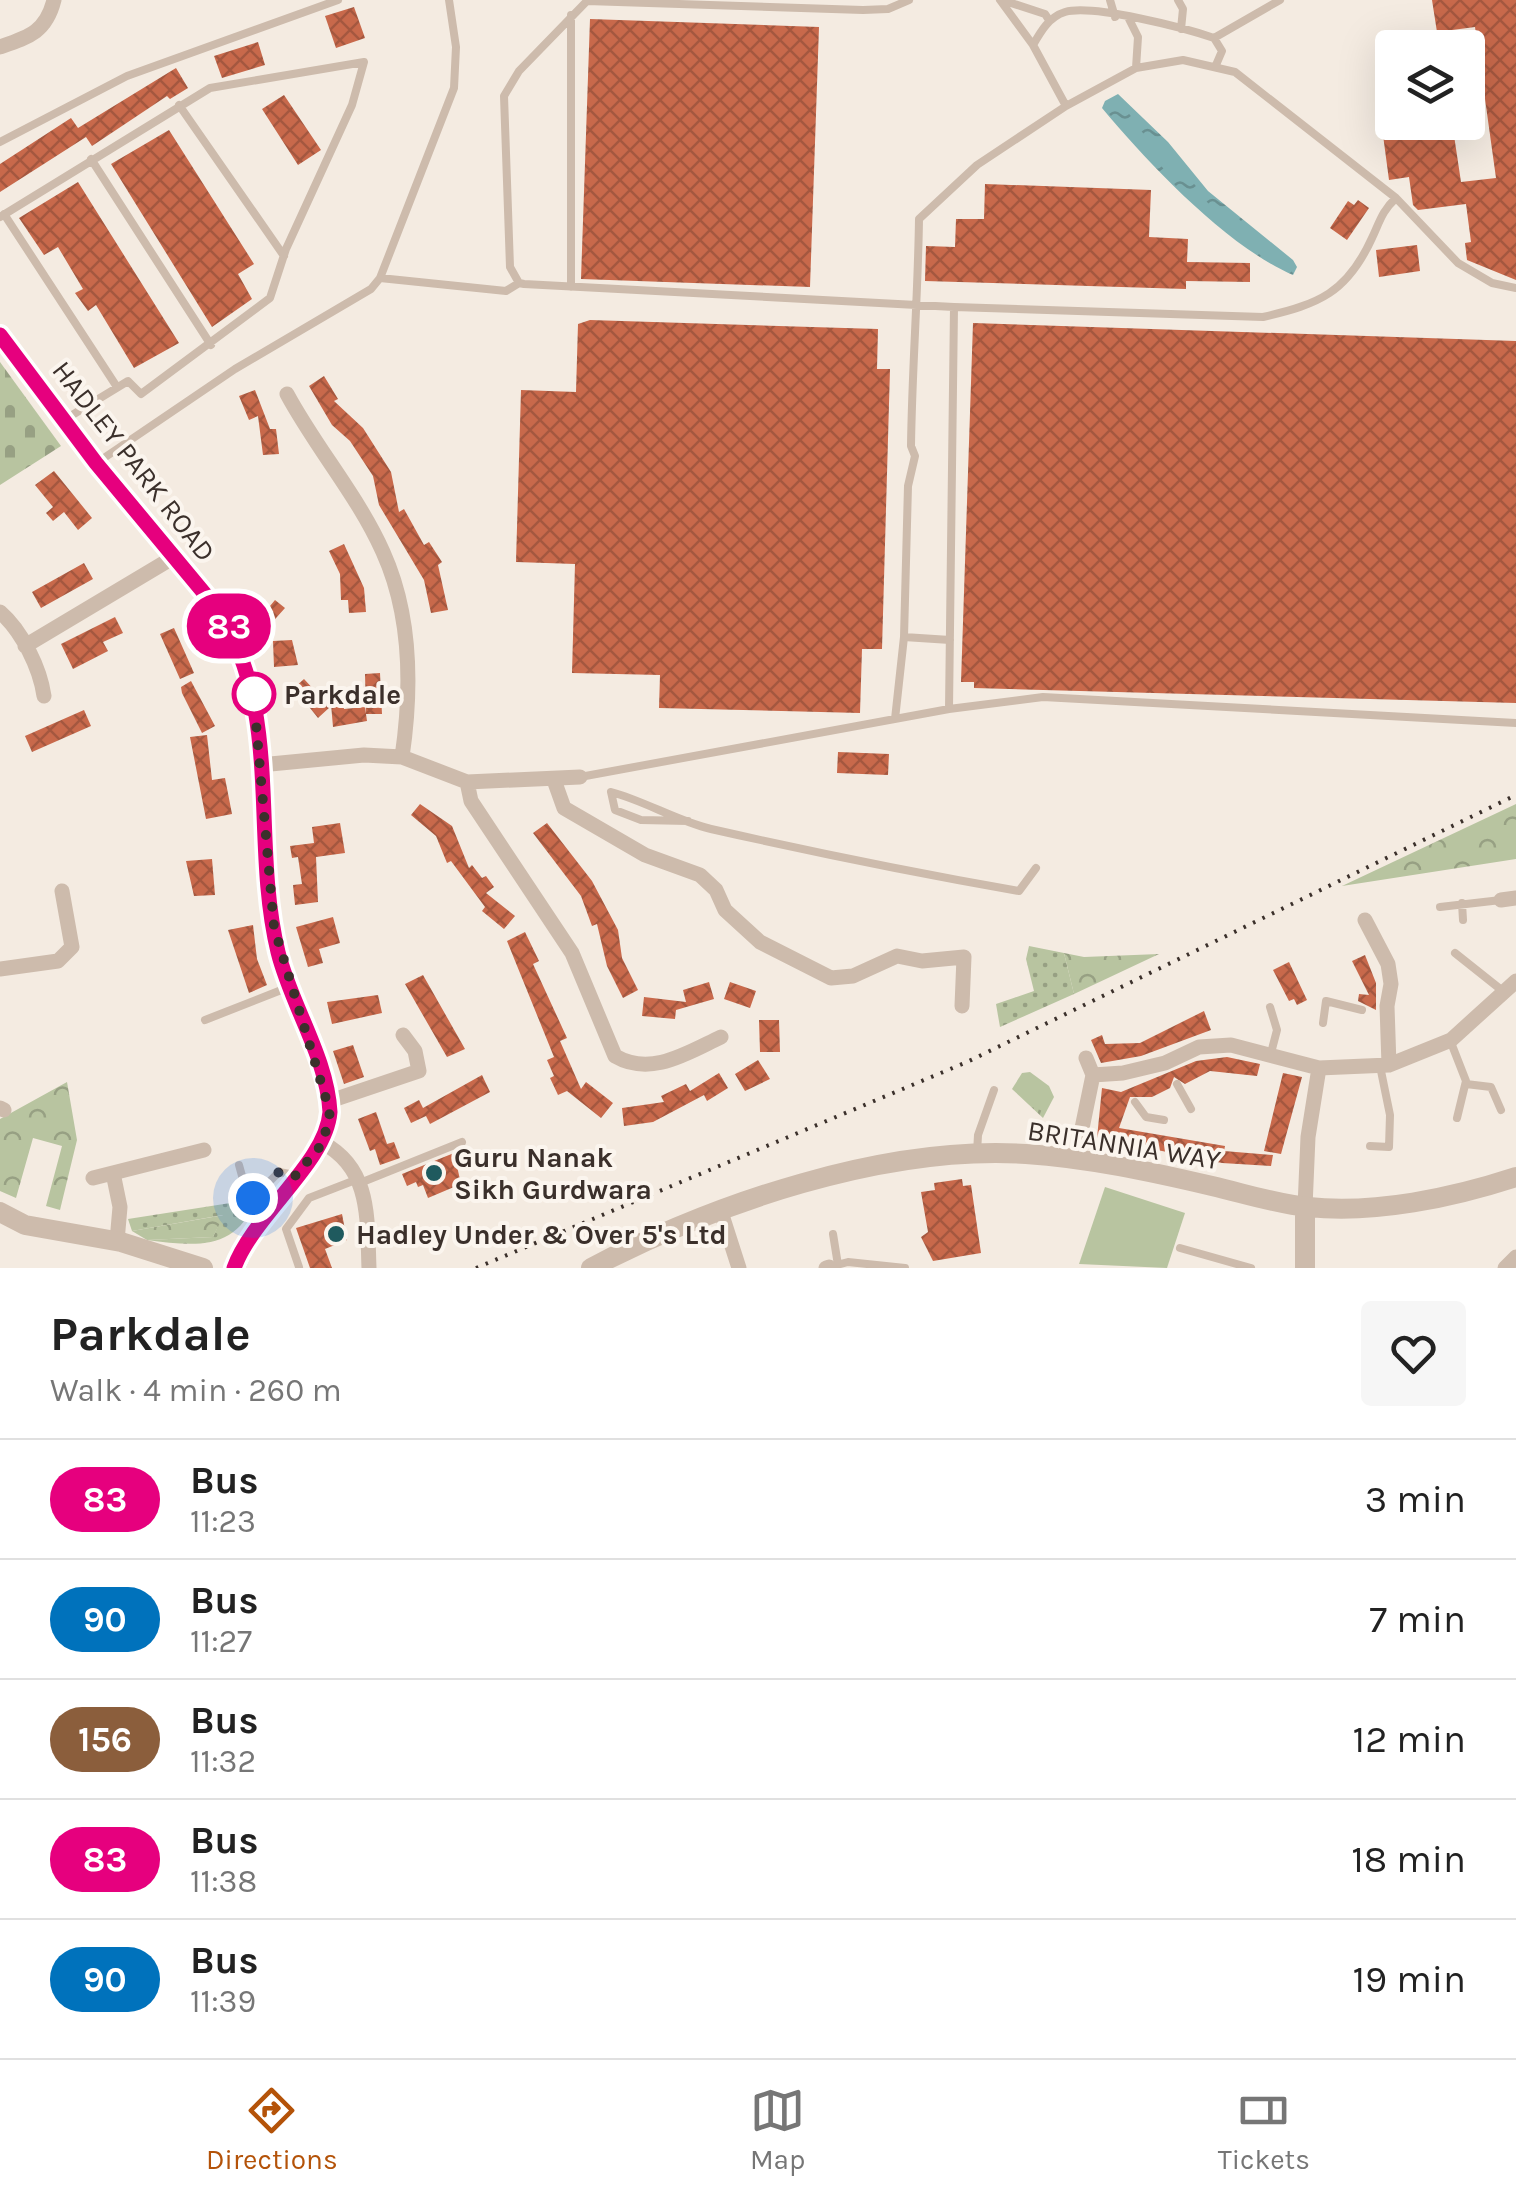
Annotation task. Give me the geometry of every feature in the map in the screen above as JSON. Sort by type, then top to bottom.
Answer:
[{"type":"street","points":[[0,47],[34,35],[49,21],[54,0]]},
{"type":"street","name":"HADLEY PARK ROAD","points":[[3,344],[214,605],[241,651],[253,689],[272,912],[289,987],[330,1102],[323,1143]]},
{"type":"street","points":[[287,394],[370,528],[401,600],[408,679],[402,757]]},
{"type":"street","points":[[25,646],[174,557]]},
{"type":"street","points":[[0,612],[25,646],[42,680],[44,696]]},
{"type":"street","points":[[260,765],[364,755],[402,757],[467,782],[585,777]]},
{"type":"street","points":[[554,780],[564,808],[645,855],[700,876],[716,890],[725,910],[760,942],[831,978],[853,976],[896,956],[922,961],[964,957],[962,1006]]},
{"type":"street","points":[[467,782],[471,801],[572,954],[616,1056],[630,1065],[649,1067],[721,1038]]},
{"type":"street","points":[[0,969],[58,961],[72,947],[62,891]]},
{"type":"street","points":[[1366,920],[1388,964],[1391,984],[1380,1011],[1384,1066]]},
{"type":"street","points":[[1093,1075],[1126,1081],[1168,1067],[1199,1047],[1271,1053],[1320,1068],[1384,1066],[1450,1040],[1510,987]]},
{"type":"street","points":[[330,1102],[419,1071],[415,1050],[403,1035]]},
{"type":"street","points":[[1081,1133],[1093,1075],[1086,1058]]},
{"type":"street","points":[[1305,1268],[1308,1137],[1320,1068]]},
{"type":"street","points":[[234,1268],[242,1245],[323,1143],[351,1162],[359,1181],[369,1268]]},
{"type":"street","points":[[93,1178],[197,1146]]},
{"type":"street","name":"BRITANNIA WAY","points":[[591,1268],[721,1212],[838,1174],[977,1153],[1067,1158],[1305,1207],[1352,1208],[1437,1197],[1516,1176]]},
{"type":"street","points":[[113,1173],[120,1206],[117,1241]]},
{"type":"street","points":[[0,1212],[25,1225],[117,1241],[202,1268]]},
{"type":"street","points":[[721,1212],[739,1268]]},
{"type":"street","points":[[1504,1268],[1516,1257]]},
{"type":"lane","points":[[0,142],[128,76],[338,0]]},
{"type":"lane","points":[[96,463],[234,370],[370,289],[380,278],[454,88],[456,47],[448,0]]},
{"type":"lane","points":[[519,283],[510,267],[504,96],[519,71],[587,1],[863,10],[888,8],[909,0]]},
{"type":"lane","points":[[1001,0],[1046,14],[1049,20]]},
{"type":"lane","points":[[1001,0],[1033,45],[1066,106]]},
{"type":"lane","points":[[1110,0],[1115,16]]},
{"type":"lane","points":[[1178,0],[1182,9],[1181,30]]},
{"type":"lane","points":[[1214,38],[1280,0]]},
{"type":"lane","points":[[1033,45],[1049,20],[1070,11],[1115,16],[1214,38],[1222,50],[1216,65]]},
{"type":"lane","points":[[571,16],[571,286]]},
{"type":"lane","points":[[1128,19],[1138,37],[1136,68]]},
{"type":"lane","points":[[894,719],[904,636],[908,486],[915,456],[911,446],[912,338],[918,304],[919,220],[977,165],[1066,106],[1136,68],[1183,60],[1216,65],[1235,72],[1396,198],[1458,263],[1492,283],[1516,288]]},
{"type":"lane","points":[[64,420],[117,387],[128,380],[141,394],[212,345],[270,298],[284,256],[352,105],[364,62],[210,88],[2,216],[117,387]]},
{"type":"lane","points":[[179,105],[284,256]]},
{"type":"lane","points":[[92,159],[212,345]]},
{"type":"lane","points":[[380,278],[506,291],[519,283],[954,308],[1263,317],[1310,306],[1342,286],[1373,236],[1382,212],[1396,198]]},
{"type":"lane","points":[[949,709],[954,308]]},
{"type":"lane","points":[[904,636],[950,640]]},
{"type":"lane","points":[[585,777],[949,709],[1043,697],[1516,723]]},
{"type":"lane","points":[[585,777],[610,792],[688,821],[906,871],[1020,891],[1036,868]]},
{"type":"lane","points":[[610,792],[616,810],[642,820],[688,821]]},
{"type":"lane","points":[[1440,907],[1509,899]]},
{"type":"lane","points":[[1462,904],[1463,920]]},
{"type":"lane","points":[[1455,954],[1510,987]]},
{"type":"lane","points":[[205,1020],[289,987]]},
{"type":"lane","points":[[1323,1022],[1326,1001],[1362,1010]]},
{"type":"lane","points":[[1270,1007],[1277,1030],[1271,1053]]},
{"type":"lane","points":[[1450,1040],[1466,1084],[1456,1118]]},
{"type":"lane","points":[[1370,1146],[1389,1147],[1384,1066]]},
{"type":"lane","points":[[1168,1067],[1191,1109]]},
{"type":"lane","points":[[1466,1084],[1491,1087],[1501,1110]]},
{"type":"lane","points":[[977,1153],[978,1135],[994,1090]]},
{"type":"lane","points":[[1136,1102],[1146,1117],[1164,1120]]},
{"type":"lane","points":[[299,1267],[286,1229],[309,1198],[462,1142]]},
{"type":"lane","points":[[239,1164],[247,1194],[253,1198],[279,1172],[295,1176]]},
{"type":"lane","points":[[833,1234],[831,1267],[905,1268]]},
{"type":"lane","points":[[1180,1248],[1246,1267]]},
{"type":"green space","points":[[0,362],[61,446],[0,485]]},
{"type":"green space","points":[[1516,804],[1516,859],[1342,886]]},
{"type":"green space","points":[[1029,946],[1064,953],[1074,994],[1000,1027],[996,1004],[1034,991],[1026,959]]},
{"type":"green space","points":[[1064,953],[1084,957],[1159,954],[1074,994]]},
{"type":"green space","points":[[1030,1072],[1049,1086],[1054,1097],[1043,1118],[1012,1089],[1022,1073]]},
{"type":"green space","points":[[67,1082],[77,1140],[60,1210],[46,1206],[62,1146],[33,1138],[16,1198],[0,1191],[0,1119]]},
{"type":"green space","points":[[1105,1187],[1185,1213],[1167,1268],[1079,1264]]},
{"type":"green space","points":[[256,1199],[237,1229],[212,1242],[147,1240],[213,1237],[223,1215],[132,1231],[128,1219]]},
{"type":"green space","points":[[224,1215],[213,1237],[147,1240],[132,1231]]},
{"type":"water","points":[[1118,94],[1168,142],[1208,191],[1293,260],[1297,267],[1293,275],[1242,245],[1165,178],[1102,108],[1105,101]]},
{"type":"building","points":[[1432,0],[1516,0],[1516,280],[1467,260],[1465,243],[1471,242],[1466,204],[1418,210],[1413,205],[1409,177],[1389,180],[1384,140],[1455,140],[1461,182],[1496,178],[1485,99],[1485,30],[1437,30]]},
{"type":"building","points":[[354,7],[365,38],[336,48],[325,16]]},
{"type":"building","points":[[590,19],[819,27],[810,287],[581,279]]},
{"type":"building","points":[[258,42],[265,65],[222,78],[214,56]]},
{"type":"building","points":[[176,68],[188,88],[170,99],[167,96],[92,146],[86,137],[0,192],[0,164],[71,118],[78,128]]},
{"type":"building","points":[[284,95],[321,150],[298,165],[262,109]]},
{"type":"building","points":[[169,130],[254,264],[238,274],[252,299],[212,327],[111,164]]},
{"type":"building","points":[[78,182],[179,343],[134,368],[96,305],[88,311],[75,293],[83,289],[58,247],[44,255],[19,218]]},
{"type":"building","points":[[985,184],[1151,190],[1149,237],[1188,239],[1187,262],[1250,263],[1250,282],[1186,281],[1186,289],[925,281],[926,246],[955,247],[956,219],[984,219]]},
{"type":"building","points":[[1358,200],[1369,208],[1347,240],[1330,228],[1348,201],[1354,205]]},
{"type":"building","points":[[1417,245],[1420,271],[1379,277],[1376,250]]},
{"type":"building","points":[[590,320],[878,329],[877,369],[890,369],[882,649],[862,649],[860,713],[659,708],[660,675],[572,673],[575,564],[516,562],[521,390],[576,392],[578,324]]},
{"type":"building","points":[[973,323],[1516,341],[1516,703],[974,688],[974,682],[961,682]]},
{"type":"building","points":[[324,376],[338,399],[334,401],[363,428],[391,472],[399,512],[404,509],[424,545],[429,542],[442,562],[438,565],[448,610],[431,613],[424,580],[379,505],[373,476],[350,441],[332,425],[309,386]]},
{"type":"building","points":[[255,390],[270,429],[276,429],[279,454],[263,455],[258,416],[249,420],[239,396]]},
{"type":"building","points":[[54,471],[92,518],[78,530],[64,512],[53,521],[46,513],[53,507],[35,485]]},
{"type":"building","points":[[344,544],[364,588],[366,612],[349,613],[348,600],[341,600],[340,574],[329,551]]},
{"type":"building","points":[[84,563],[93,579],[41,608],[32,592]]},
{"type":"building","points":[[259,597],[270,606],[275,600],[285,608],[268,627],[248,610]]},
{"type":"building","points":[[115,617],[123,633],[103,642],[108,651],[73,669],[61,644]]},
{"type":"building","points":[[174,628],[194,673],[180,679],[160,634]]},
{"type":"building","points":[[292,640],[298,665],[274,667],[273,641]]},
{"type":"building","points":[[380,673],[382,714],[366,714],[365,674]]},
{"type":"building","points":[[304,679],[330,707],[318,718],[294,688]]},
{"type":"building","points":[[191,681],[215,726],[202,733],[182,693],[181,687]]},
{"type":"building","points":[[343,703],[344,709],[365,707],[367,721],[333,727],[331,704]]},
{"type":"building","points":[[84,710],[91,726],[32,752],[25,736]]},
{"type":"building","points":[[207,735],[212,780],[225,778],[232,814],[206,819],[190,737]]},
{"type":"building","points":[[838,752],[889,754],[888,775],[837,773]]},
{"type":"building","points":[[420,804],[452,826],[469,868],[472,865],[494,887],[486,893],[515,916],[504,929],[482,911],[485,907],[451,861],[447,863],[436,836],[411,815]]},
{"type":"building","points":[[340,823],[345,853],[316,857],[318,902],[295,905],[293,885],[302,884],[298,857],[292,858],[290,846],[314,843],[312,827]]},
{"type":"building","points":[[547,823],[592,881],[618,930],[622,958],[638,990],[623,998],[607,966],[597,924],[592,926],[581,896],[533,833]]},
{"type":"building","points":[[212,859],[215,895],[194,896],[186,861]]},
{"type":"building","points":[[333,917],[340,943],[319,949],[323,963],[308,967],[296,927]]},
{"type":"building","points":[[253,925],[257,959],[267,985],[249,993],[228,930]]},
{"type":"building","points":[[525,932],[539,961],[533,964],[567,1038],[560,1041],[581,1089],[586,1082],[613,1103],[601,1118],[567,1091],[558,1095],[550,1078],[554,1076],[547,1060],[554,1057],[507,941]]},
{"type":"building","points":[[1365,955],[1376,983],[1376,1010],[1358,1001],[1359,994],[1369,995],[1352,961]]},
{"type":"building","points":[[1289,962],[1307,1000],[1297,1005],[1294,999],[1289,1001],[1273,970]]},
{"type":"building","points":[[423,975],[465,1049],[447,1057],[405,984]]},
{"type":"building","points":[[709,982],[714,999],[676,1010],[675,1019],[642,1016],[644,997],[686,1002],[683,990]]},
{"type":"building","points":[[730,982],[756,991],[750,1008],[724,999]]},
{"type":"building","points":[[378,995],[382,1013],[332,1024],[327,1002]]},
{"type":"building","points":[[1204,1011],[1211,1030],[1141,1056],[1101,1063],[1091,1040],[1102,1035],[1105,1044],[1140,1043]]},
{"type":"building","points":[[759,1020],[779,1020],[780,1052],[760,1052]]},
{"type":"building","points":[[353,1045],[364,1077],[344,1084],[333,1051]]},
{"type":"building","points":[[1227,1057],[1260,1064],[1257,1076],[1210,1071],[1185,1084],[1174,1077],[1170,1088],[1152,1097],[1130,1097],[1119,1128],[1225,1146],[1224,1151],[1273,1155],[1271,1166],[1222,1163],[1097,1138],[1102,1088],[1121,1092],[1196,1061]]},
{"type":"building","points":[[758,1060],[770,1079],[745,1091],[735,1074]]},
{"type":"building","points":[[719,1073],[728,1088],[707,1101],[704,1095],[653,1122],[624,1126],[622,1108],[664,1102],[661,1096],[686,1084],[690,1091]]},
{"type":"building","points":[[1283,1073],[1302,1077],[1281,1154],[1264,1151]]},
{"type":"building","points":[[482,1075],[490,1092],[430,1124],[426,1116],[411,1123],[404,1108],[419,1100],[423,1108]]},
{"type":"building","points":[[376,1112],[387,1144],[394,1142],[400,1158],[380,1165],[358,1119]]},
{"type":"building","name":"Guru Nanak Sikh Gurdwara","points":[[454,1153],[461,1184],[428,1198],[423,1185],[418,1187],[416,1182],[407,1186],[402,1174]]},
{"type":"building","points":[[962,1179],[963,1186],[971,1185],[981,1253],[933,1261],[921,1237],[928,1232],[921,1192],[935,1190],[934,1183]]},
{"type":"building","points":[[342,1214],[347,1240],[325,1249],[332,1268],[310,1268],[296,1228]]},
{"type":"railway","points":[[476,1268],[967,1062],[1516,795]]},
{"type":"bus line","name":"83","points":[[0,335],[96,463],[214,605],[230,628],[250,674],[278,953],[325,1086],[330,1112],[323,1143],[242,1245],[234,1268]]},
{"type":"place","name":"Parkdale","points":[[254,694]]},
{"type":"place","name":"Guru Nanak Sikh Gurdwara","points":[[434,1173]]},
{"type":"place","name":"Hadley Under & Over 5's Ltd","points":[[336,1234]]},
{"type":"route","points":[[253,1198],[279,1172],[295,1176],[323,1143],[330,1112],[325,1086],[278,953],[266,860],[253,689],[254,694]]}]
